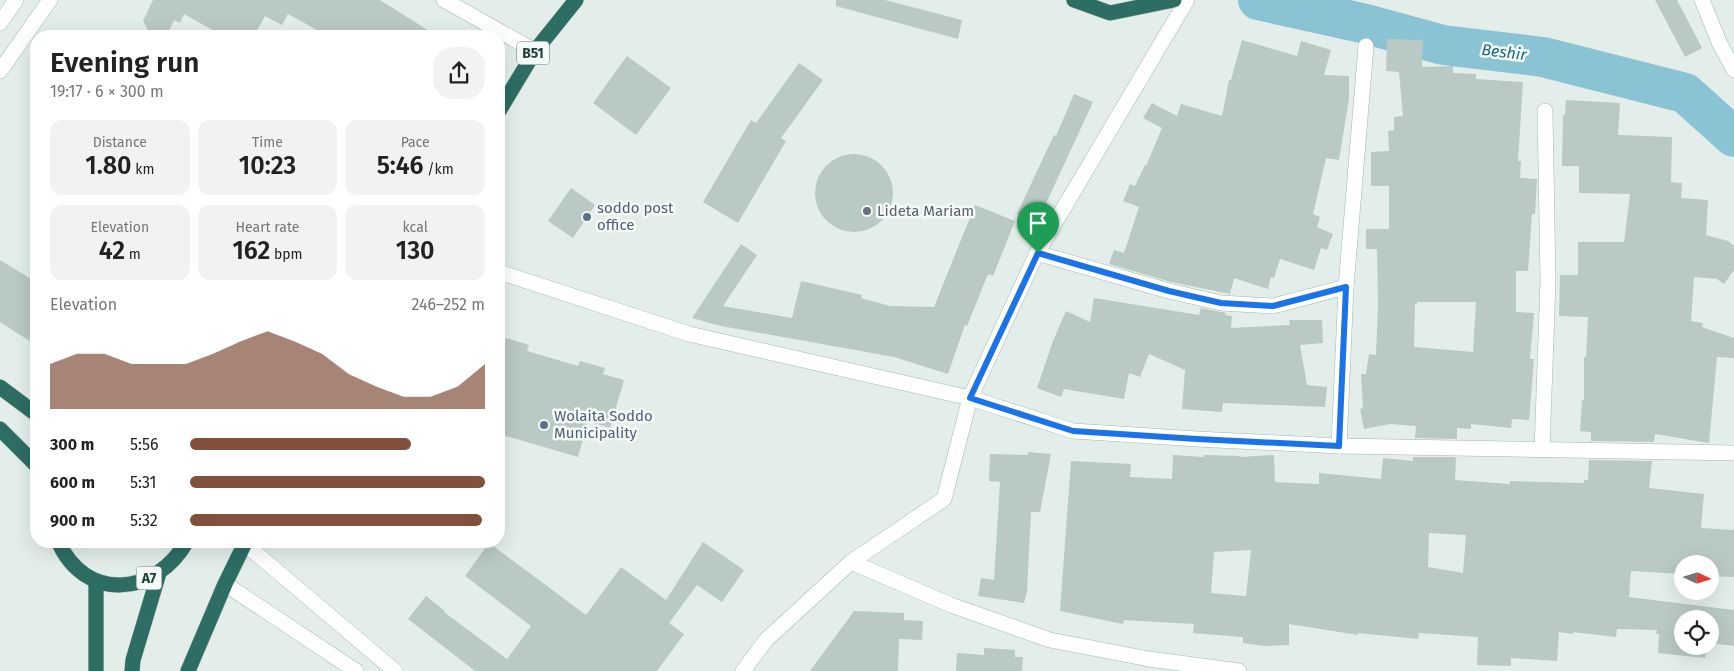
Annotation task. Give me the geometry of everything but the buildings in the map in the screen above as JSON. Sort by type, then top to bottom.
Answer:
[{"type":"highway","name":"B51","points":[[505,101],[535,51],[576,0]]},
{"type":"highway","points":[[1082,2],[1110,13],[1174,0]]},
{"type":"highway","points":[[0,387],[30,410]]},
{"type":"highway","points":[[0,429],[30,458]]},
{"type":"highway","name":"A7","points":[[61,548],[63,553],[81,572],[96,581],[112,586],[132,584],[146,580],[172,563],[183,548]]},
{"type":"highway","points":[[188,671],[243,548]]},
{"type":"highway","name":"A7","points":[[132,671],[133,660],[159,573]]},
{"type":"highway","points":[[96,581],[96,671]]},
{"type":"street","points":[[0,23],[16,0]]},
{"type":"street","points":[[0,71],[50,0]]},
{"type":"street","points":[[444,0],[498,30]]},
{"type":"street","points":[[743,671],[766,640],[851,562],[944,499],[970,398],[1038,253],[1187,0]]},
{"type":"street","points":[[1702,0],[1719,42],[1734,70]]},
{"type":"street","points":[[505,34],[535,51]]},
{"type":"street","points":[[1339,446],[1346,287],[1366,46]]},
{"type":"street","points":[[1542,450],[1548,280],[1545,111]]},
{"type":"street","points":[[1038,253],[1169,291],[1221,303],[1273,306],[1346,287]]},
{"type":"street","points":[[505,274],[690,334],[970,398],[1073,431],[1339,446],[1542,450],[1733,449]]},
{"type":"street","points":[[251,548],[394,671]]},
{"type":"street","points":[[851,562],[951,605],[1050,640],[1149,659],[1239,671]]},
{"type":"street","points":[[225,584],[356,671]]},
{"type":"waterway","name":"Beshir","points":[[1258,0],[1366,24],[1443,45],[1543,57],[1685,93],[1734,137]]},
{"type":"place","name":"Lideta Mariam","points":[[867,211]]},
{"type":"place","name":"soddo post office","points":[[587,217]]},
{"type":"place","name":"Wolaita Soddo Municipality","points":[[544,425]]},
{"type":"route","points":[[1038,253],[1105,274],[1221,303],[1273,306],[1346,287],[1339,446],[1073,431],[970,398],[1038,253]]}]
